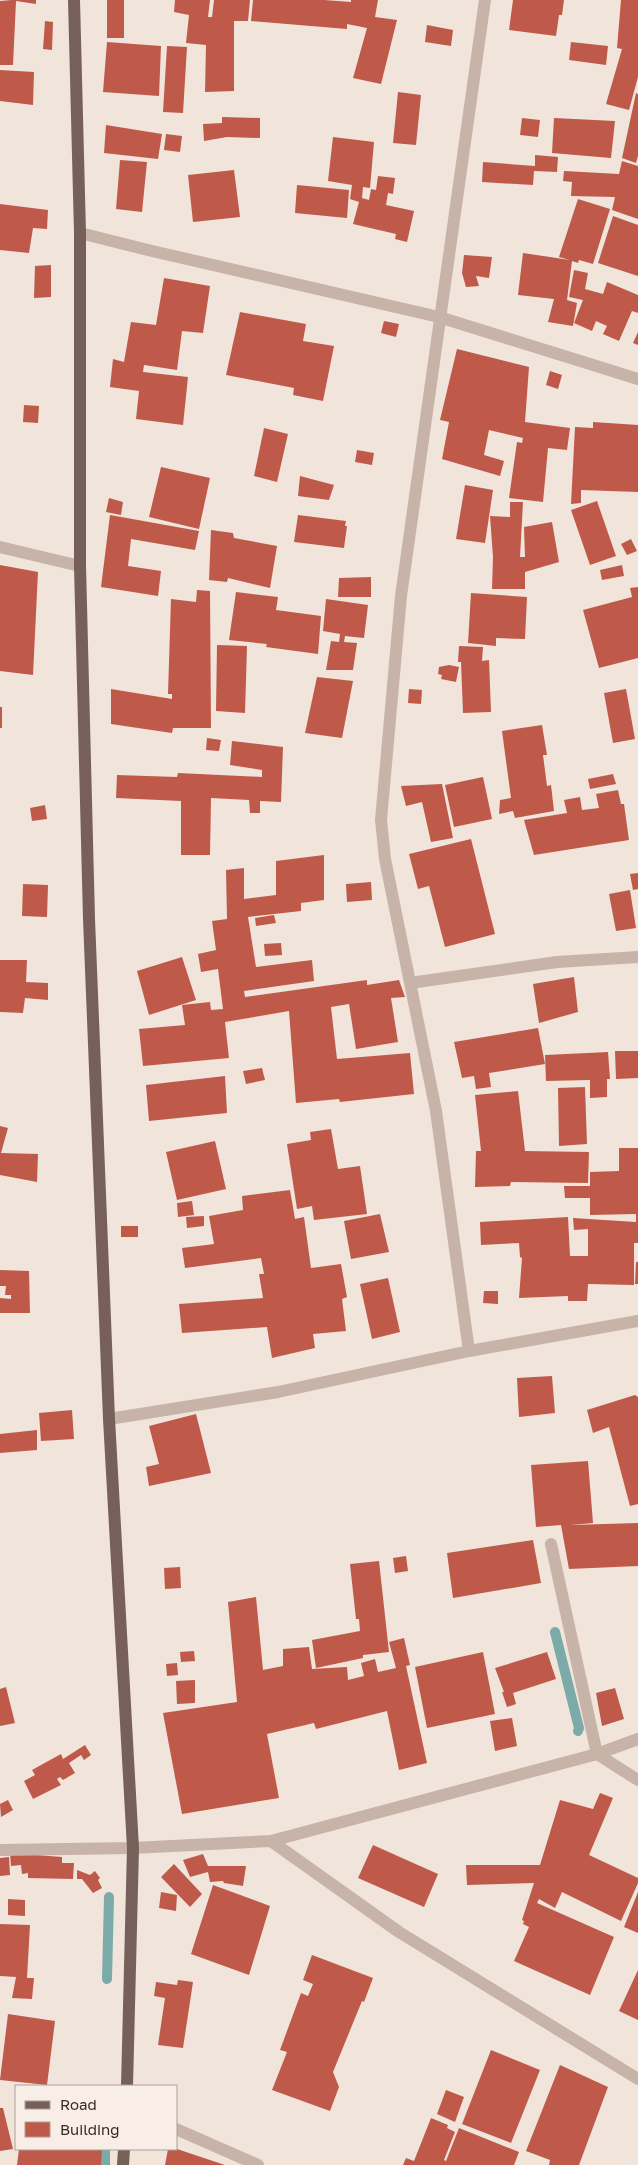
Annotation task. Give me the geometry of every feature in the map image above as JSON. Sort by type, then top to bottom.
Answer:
[{"type":"main road","points":[[74,0],[80,233],[80,566],[89,919],[109,1419],[133,1848],[127,2085]]},
{"type":"main road","points":[[123,2165],[124,2150]]},
{"type":"street","points":[[469,1351],[436,1112],[385,859],[380,820],[401,596],[485,0]]},
{"type":"street","points":[[80,233],[152,252],[439,317],[638,379]]},
{"type":"street","points":[[0,547],[80,566]]},
{"type":"street","points":[[410,983],[557,962],[638,957]]},
{"type":"street","points":[[109,1419],[278,1392],[469,1351],[638,1321]]},
{"type":"street","points":[[551,1544],[597,1754],[638,1780]]},
{"type":"street","points":[[0,1850],[133,1848],[271,1841],[597,1754],[638,1739]]},
{"type":"street","points":[[271,1841],[399,1932],[638,2079]]},
{"type":"street","points":[[178,2129],[258,2165]]},
{"type":"building","points":[[36,0],[36,4],[16,1],[13,65],[0,65],[0,1]]},
{"type":"building","points":[[107,0],[124,0],[124,38],[107,38]]},
{"type":"building","points":[[175,0],[210,0],[208,17],[212,17],[214,0],[250,0],[248,21],[234,21],[234,91],[205,92],[206,45],[186,43],[189,15],[174,12]]},
{"type":"building","points":[[253,0],[351,2],[351,0],[378,0],[375,17],[397,20],[381,84],[353,78],[367,28],[347,24],[347,29],[251,21]]},
{"type":"building","points":[[513,0],[564,0],[562,15],[559,15],[556,36],[509,30]]},
{"type":"building","points":[[621,0],[638,0],[638,77],[629,110],[606,104],[622,49],[617,48]]},
{"type":"building","points":[[45,21],[53,22],[52,50],[43,49]]},
{"type":"building","points":[[427,25],[453,30],[451,46],[425,42]]},
{"type":"building","points":[[107,42],[161,46],[159,96],[103,92]]},
{"type":"building","points":[[571,42],[608,46],[606,65],[569,60]]},
{"type":"building","points":[[167,46],[187,47],[183,113],[163,112]]},
{"type":"building","points":[[0,70],[34,72],[33,105],[0,101]]},
{"type":"building","points":[[398,92],[421,95],[416,145],[393,143]]},
{"type":"building","points":[[636,93],[638,94],[638,156],[636,163],[622,158]]},
{"type":"building","points":[[222,117],[260,118],[260,138],[227,137],[204,141],[203,124],[222,123]]},
{"type":"building","points":[[522,118],[540,120],[538,137],[520,135]]},
{"type":"building","points":[[554,118],[615,121],[611,158],[552,153]]},
{"type":"building","points":[[106,125],[162,134],[158,159],[104,153]]},
{"type":"building","points":[[166,134],[182,136],[180,152],[164,150]]},
{"type":"building","points":[[333,137],[374,142],[370,188],[363,187],[362,198],[369,200],[371,189],[376,190],[378,176],[395,178],[393,194],[388,193],[386,205],[414,211],[407,242],[395,239],[396,234],[353,224],[359,202],[350,199],[352,185],[328,181]]},
{"type":"building","points":[[535,155],[558,157],[557,172],[534,171],[533,185],[482,182],[483,162],[535,166]]},
{"type":"building","points":[[120,160],[147,162],[142,212],[116,209]]},
{"type":"building","points":[[622,161],[638,166],[638,219],[612,210],[615,197],[571,196],[572,182],[563,181],[564,171],[619,174]]},
{"type":"building","points":[[234,170],[240,217],[193,222],[188,175]]},
{"type":"building","points":[[297,185],[349,190],[347,218],[295,213]]},
{"type":"building","points":[[578,199],[610,209],[593,264],[579,260],[578,263],[572,261],[567,300],[577,303],[573,326],[548,322],[554,299],[518,295],[523,253],[570,260],[559,257]]},
{"type":"building","points":[[0,204],[48,210],[47,229],[33,228],[29,253],[0,250]]},
{"type":"building","points":[[613,216],[638,225],[638,276],[598,263]]},
{"type":"building","points":[[464,255],[492,257],[489,278],[476,276],[479,286],[466,287],[462,273]]},
{"type":"building","points":[[51,265],[51,297],[34,298],[35,266]]},
{"type":"building","points":[[574,270],[588,273],[585,289],[603,294],[607,282],[638,295],[638,313],[632,311],[619,341],[603,334],[607,326],[596,321],[592,331],[574,323],[583,300],[569,297]]},
{"type":"building","points":[[164,278],[210,286],[203,333],[182,331],[177,370],[144,365],[143,372],[188,377],[183,425],[136,419],[139,391],[110,387],[113,359],[124,362],[131,322],[156,325]]},
{"type":"building","points":[[240,312],[306,324],[303,341],[334,346],[323,401],[293,395],[294,388],[226,375]]},
{"type":"building","points":[[384,321],[399,324],[396,337],[381,333]]},
{"type":"building","points":[[638,332],[638,345],[633,343]]},
{"type":"building","points":[[457,349],[529,367],[525,422],[570,428],[567,450],[548,448],[543,502],[509,498],[517,442],[522,443],[523,438],[489,430],[484,455],[504,461],[500,476],[442,459],[449,422],[440,420]]},
{"type":"building","points":[[550,371],[562,375],[558,389],[546,385]]},
{"type":"building","points":[[24,405],[39,406],[38,423],[23,422]]},
{"type":"building","points":[[593,422],[638,425],[638,492],[581,490],[581,503],[571,504],[575,427],[593,428]]},
{"type":"building","points":[[264,428],[288,434],[277,482],[254,476]]},
{"type":"building","points":[[357,450],[374,453],[372,465],[355,462]]},
{"type":"building","points":[[161,467],[210,478],[199,529],[149,517]]},
{"type":"building","points":[[300,476],[334,485],[329,500],[298,496]]},
{"type":"building","points":[[465,485],[493,490],[485,543],[456,539]]},
{"type":"building","points":[[109,498],[123,502],[121,515],[106,512]]},
{"type":"building","points":[[597,501],[616,556],[590,565],[571,510]]},
{"type":"building","points":[[510,502],[523,502],[520,557],[525,557],[524,527],[552,522],[559,562],[525,572],[525,589],[492,589],[493,557],[490,516],[510,517]]},
{"type":"building","points":[[110,515],[199,531],[195,550],[131,539],[128,566],[161,571],[158,596],[101,587]]},
{"type":"building","points":[[298,515],[346,521],[344,548],[294,542]]},
{"type":"building","points":[[211,530],[233,533],[234,538],[277,546],[270,588],[228,578],[227,582],[209,580]]},
{"type":"building","points":[[631,539],[637,551],[627,555],[621,544]]},
{"type":"building","points":[[0,565],[38,572],[33,675],[0,671]]},
{"type":"building","points":[[622,565],[624,576],[602,580],[600,570]]},
{"type":"building","points":[[371,577],[371,597],[338,597],[339,578]]},
{"type":"building","points":[[638,587],[638,658],[599,668],[583,610],[632,597],[630,588]]},
{"type":"building","points":[[197,590],[210,591],[211,728],[173,728],[172,733],[111,724],[111,689],[172,699],[172,694],[168,694],[171,599],[196,602]]},
{"type":"building","points":[[236,592],[278,597],[276,610],[321,616],[318,654],[266,647],[267,644],[229,640]]},
{"type":"building","points":[[471,593],[527,597],[525,639],[496,638],[496,646],[468,643]]},
{"type":"building","points":[[326,599],[368,605],[364,638],[345,636],[344,642],[357,643],[353,670],[326,670],[331,641],[339,642],[340,634],[323,631]]},
{"type":"building","points":[[217,645],[247,646],[245,713],[216,711]]},
{"type":"building","points":[[459,646],[483,647],[482,661],[489,660],[491,712],[463,713],[461,662],[458,662]]},
{"type":"building","points":[[449,665],[459,667],[456,682],[441,679],[442,675],[438,674],[439,667]]},
{"type":"building","points":[[317,677],[353,681],[342,738],[305,733]]},
{"type":"building","points":[[409,689],[422,690],[421,704],[408,703]]},
{"type":"building","points":[[626,689],[635,739],[613,743],[604,693]]},
{"type":"building","points":[[0,707],[2,707],[2,728],[0,728]]},
{"type":"building","points":[[542,725],[547,755],[543,755],[547,786],[551,785],[554,811],[515,818],[513,811],[499,814],[500,800],[511,798],[502,731]]},
{"type":"building","points":[[207,738],[221,740],[219,751],[206,750]]},
{"type":"building","points":[[232,741],[283,747],[281,802],[260,801],[260,813],[250,813],[249,800],[211,798],[210,855],[181,855],[181,801],[116,798],[117,775],[177,777],[178,773],[262,777],[262,770],[230,765]]},
{"type":"building","points":[[613,774],[616,784],[590,789],[588,779]]},
{"type":"building","points":[[483,777],[492,819],[454,827],[445,785]]},
{"type":"building","points":[[442,784],[453,838],[431,842],[422,802],[406,806],[401,786]]},
{"type":"building","points":[[618,790],[621,804],[624,804],[629,840],[534,855],[524,820],[567,813],[564,800],[580,797],[582,810],[599,808],[596,794]]},
{"type":"building","points":[[45,805],[47,819],[32,821],[30,808]]},
{"type":"building","points":[[471,839],[495,934],[445,947],[429,886],[418,889],[409,854]]},
{"type":"building","points":[[324,855],[324,900],[301,903],[301,911],[248,917],[256,967],[312,960],[314,981],[244,991],[245,997],[367,980],[367,985],[399,980],[405,997],[391,998],[398,1042],[356,1049],[349,1004],[331,1007],[337,1059],[410,1053],[414,1094],[340,1102],[339,1099],[296,1103],[289,1011],[225,1022],[229,1058],[143,1066],[139,1029],[185,1025],[182,1005],[210,1002],[211,1010],[223,1009],[218,969],[201,972],[198,954],[216,950],[212,921],[227,919],[226,870],[244,868],[244,899],[276,895],[276,861]]},
{"type":"building","points":[[638,873],[638,889],[633,890],[630,874]]},
{"type":"building","points":[[371,882],[372,900],[347,902],[346,884]]},
{"type":"building","points":[[23,884],[48,885],[47,917],[22,916]]},
{"type":"building","points":[[630,890],[636,928],[616,931],[609,894]]},
{"type":"building","points":[[274,915],[276,923],[256,926],[255,918]]},
{"type":"building","points":[[281,943],[282,955],[265,956],[264,944]]},
{"type":"building","points":[[182,957],[196,1000],[149,1015],[137,971]]},
{"type":"building","points":[[0,960],[27,960],[26,982],[48,983],[48,1000],[25,998],[23,1013],[0,1012]]},
{"type":"building","points":[[574,977],[578,1012],[539,1023],[533,984]]},
{"type":"building","points":[[538,1028],[545,1064],[489,1073],[491,1087],[476,1089],[474,1076],[462,1078],[454,1042]]},
{"type":"building","points":[[615,1051],[638,1051],[638,1078],[616,1079]]},
{"type":"building","points":[[608,1052],[610,1079],[607,1079],[607,1097],[590,1098],[590,1080],[546,1081],[545,1055]]},
{"type":"building","points":[[262,1068],[265,1080],[246,1084],[243,1071]]},
{"type":"building","points":[[225,1076],[227,1113],[149,1121],[146,1085]]},
{"type":"building","points":[[585,1087],[587,1144],[559,1146],[558,1088]]},
{"type":"building","points":[[518,1091],[525,1151],[589,1152],[588,1183],[511,1182],[510,1186],[475,1187],[476,1151],[481,1151],[475,1095]]},
{"type":"building","points":[[0,1126],[8,1128],[1,1153],[38,1154],[37,1182],[0,1175]]},
{"type":"building","points":[[331,1129],[338,1169],[360,1166],[367,1214],[314,1220],[312,1206],[297,1209],[287,1144],[311,1140],[310,1132]]},
{"type":"building","points":[[215,1141],[226,1189],[177,1200],[166,1152]]},
{"type":"building","points":[[619,1148],[638,1148],[638,1243],[634,1243],[634,1285],[588,1284],[587,1301],[568,1301],[568,1296],[519,1298],[522,1258],[520,1257],[519,1243],[481,1245],[480,1222],[568,1217],[570,1256],[588,1256],[588,1229],[574,1230],[573,1218],[636,1222],[636,1214],[590,1215],[590,1198],[565,1198],[564,1186],[590,1186],[590,1172],[619,1171]]},
{"type":"building","points":[[290,1190],[295,1219],[304,1217],[311,1268],[341,1264],[347,1297],[342,1299],[346,1331],[313,1334],[315,1348],[272,1358],[267,1327],[182,1333],[179,1304],[263,1298],[259,1274],[264,1274],[261,1258],[185,1268],[182,1248],[214,1244],[209,1216],[243,1210],[242,1196]]},
{"type":"building","points":[[192,1201],[194,1215],[178,1217],[177,1203]]},
{"type":"building","points":[[380,1214],[389,1252],[351,1259],[344,1221]]},
{"type":"building","points":[[204,1216],[204,1226],[187,1228],[186,1217]]},
{"type":"building","points":[[121,1226],[138,1226],[138,1237],[121,1237]]},
{"type":"building","points":[[636,1262],[638,1262],[638,1284],[635,1284]]},
{"type":"building","points":[[0,1270],[29,1271],[30,1313],[0,1313],[0,1298],[11,1299],[11,1295],[5,1295],[6,1286],[0,1286]]},
{"type":"building","points":[[388,1278],[400,1332],[372,1339],[360,1284]]},
{"type":"building","points":[[484,1291],[498,1291],[498,1304],[483,1303]]},
{"type":"building","points":[[552,1376],[555,1413],[519,1417],[517,1378]]},
{"type":"building","points":[[635,1395],[638,1397],[638,1504],[630,1506],[609,1427],[593,1433],[587,1410]]},
{"type":"building","points":[[72,1410],[74,1439],[41,1441],[39,1413]]},
{"type":"building","points":[[196,1414],[211,1473],[149,1486],[146,1467],[159,1464],[149,1426]]},
{"type":"building","points":[[37,1430],[37,1450],[0,1453],[0,1434]]},
{"type":"building","points":[[588,1461],[593,1523],[571,1525],[638,1523],[638,1566],[569,1569],[561,1525],[536,1527],[531,1465]]},
{"type":"building","points":[[533,1540],[541,1583],[453,1598],[447,1553]]},
{"type":"building","points":[[406,1556],[408,1571],[395,1573],[393,1558]]},
{"type":"building","points":[[379,1561],[389,1652],[363,1655],[363,1658],[316,1668],[312,1640],[360,1631],[359,1619],[356,1619],[350,1564]]},
{"type":"building","points":[[180,1567],[181,1588],[165,1589],[164,1568]]},
{"type":"building","points":[[256,1597],[263,1670],[283,1666],[283,1649],[309,1647],[312,1669],[347,1667],[348,1680],[364,1676],[361,1663],[375,1659],[378,1672],[396,1668],[389,1642],[404,1638],[410,1665],[406,1666],[427,1763],[399,1770],[387,1711],[316,1729],[314,1723],[267,1734],[279,1798],[182,1814],[163,1713],[237,1702],[228,1602]]},
{"type":"building","points":[[194,1651],[195,1661],[181,1662],[180,1652]]},
{"type":"building","points":[[483,1652],[495,1714],[427,1728],[415,1667]]},
{"type":"building","points":[[547,1652],[556,1679],[513,1693],[516,1704],[507,1707],[502,1692],[504,1692],[495,1668]]},
{"type":"building","points":[[177,1663],[178,1675],[167,1676],[166,1664]]},
{"type":"building","points":[[195,1680],[195,1703],[177,1704],[176,1681]]},
{"type":"building","points":[[6,1687],[15,1723],[0,1726],[0,1689]]},
{"type":"building","points":[[615,1688],[624,1719],[602,1726],[596,1693]]},
{"type":"building","points":[[512,1718],[517,1746],[495,1751],[490,1721]]},
{"type":"building","points":[[85,1745],[91,1755],[84,1760],[81,1755],[69,1763],[75,1773],[63,1780],[60,1777],[57,1779],[61,1785],[33,1799],[24,1781],[35,1775],[32,1770],[61,1754],[63,1759]]},
{"type":"building","points":[[600,1793],[613,1798],[589,1855],[638,1878],[638,1883],[621,1921],[562,1892],[555,1908],[539,1899],[537,1903],[614,1937],[590,1995],[514,1961],[529,1927],[523,1924],[524,1921],[522,1920],[534,1883],[467,1885],[466,1865],[540,1865],[560,1800],[593,1809]]},
{"type":"building","points":[[8,1800],[13,1810],[1,1817],[0,1804]]},
{"type":"building","points":[[373,1845],[438,1874],[424,1907],[358,1878]]},
{"type":"building","points":[[10,1853],[62,1857],[62,1863],[74,1863],[73,1879],[28,1878],[28,1873],[22,1874],[21,1865],[11,1866]]},
{"type":"building","points":[[203,1854],[208,1866],[246,1866],[243,1886],[224,1883],[223,1881],[210,1882],[208,1872],[190,1877],[183,1860]]},
{"type":"building","points":[[9,1857],[10,1875],[0,1876],[0,1858]]},
{"type":"building","points":[[174,1864],[202,1894],[190,1907],[161,1877]]},
{"type":"building","points":[[77,1870],[90,1875],[95,1871],[100,1878],[98,1880],[102,1888],[93,1893],[82,1879],[77,1879]]},
{"type":"building","points":[[213,1885],[270,1906],[249,1975],[191,1954]]},
{"type":"building","points":[[161,1892],[177,1895],[176,1911],[159,1908]]},
{"type":"building","points":[[638,1892],[638,1933],[624,1927]]},
{"type":"building","points":[[8,1899],[25,1900],[25,1916],[8,1915]]},
{"type":"building","points":[[0,1924],[30,1925],[27,1978],[34,1978],[32,1999],[12,1998],[16,1977],[0,1976]]},
{"type":"building","points":[[312,1955],[373,1978],[333,2072],[339,2087],[330,2111],[272,2090],[287,2052],[280,2050],[301,1993],[308,1996],[313,1984],[303,1980]]},
{"type":"building","points":[[638,1970],[638,2020],[619,2011]]},
{"type":"building","points":[[178,1980],[193,1982],[183,2048],[158,2045],[165,1998],[154,1996],[156,1982],[177,1985]]},
{"type":"building","points":[[8,2014],[55,2021],[47,2085],[0,2080]]},
{"type":"building","points":[[491,2050],[540,2070],[511,2143],[462,2124]]},
{"type":"building","points":[[560,2065],[608,2087],[579,2165],[549,2165],[550,2160],[526,2151]]},
{"type":"building","points":[[446,2090],[464,2097],[455,2122],[437,2114]]},
{"type":"building","points":[[0,2108],[3,2108],[13,2149],[0,2151]]},
{"type":"building","points":[[431,2118],[448,2125],[447,2128],[455,2132],[444,2160],[446,2161],[459,2128],[519,2152],[514,2165],[403,2165],[406,2158],[414,2161]]},
{"type":"building","points":[[178,2149],[225,2165],[165,2165],[168,2150]]},
{"type":"building","points":[[19,2150],[102,2150],[101,2165],[17,2165]]},
{"type":"waterway","points":[[555,1632],[579,1728],[578,1731]]},
{"type":"waterway","points":[[107,1979],[109,1897]]},
{"type":"waterway","points":[[105,2150],[105,2165]]}]
